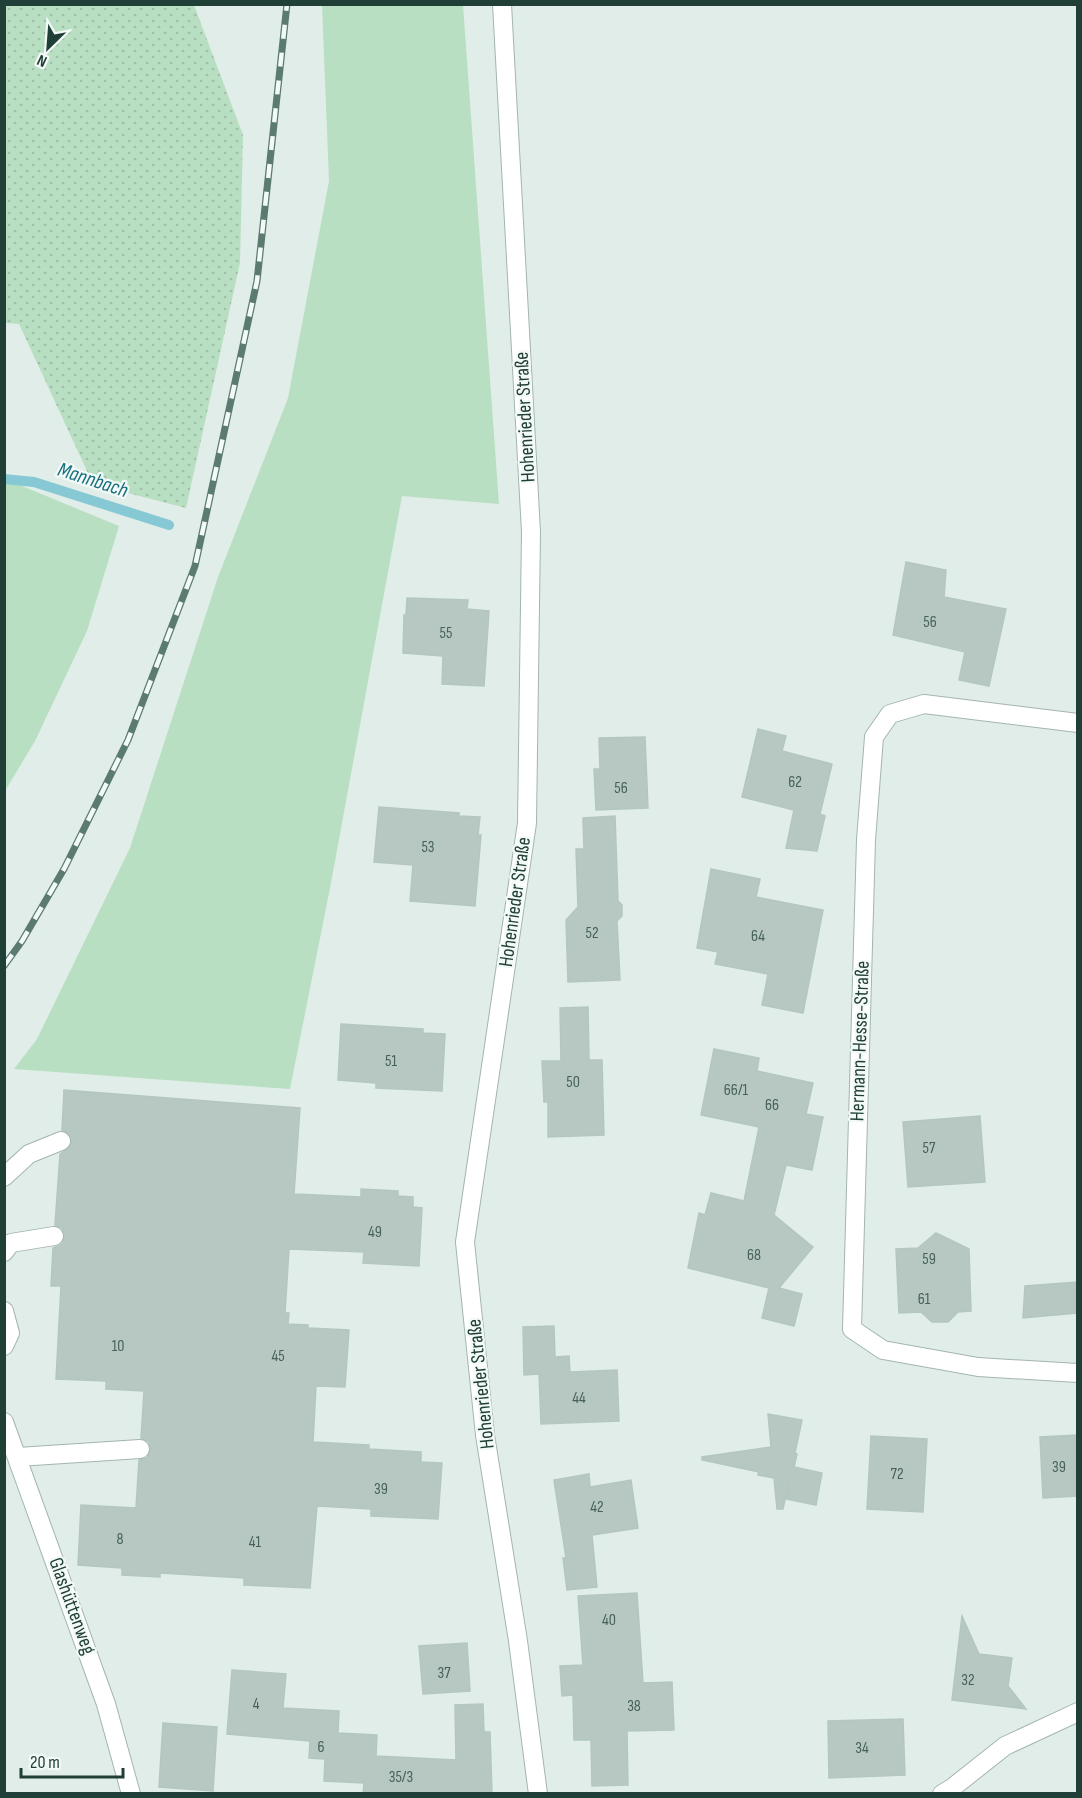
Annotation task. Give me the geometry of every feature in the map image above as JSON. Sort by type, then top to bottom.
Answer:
[{"type":"street","name":"Hohenrieder Straße","points":[[502,4],[531,532],[527,823],[465,1242],[485,1435],[518,1641],[538,1794]]},
{"type":"street","name":"Hermann-Hesse-Straße","points":[[1077,723],[924,704],[890,714],[874,737],[866,840],[852,1329],[883,1350],[893,1352],[978,1367],[1077,1373]]},
{"type":"street","points":[[4,1177],[29,1154],[61,1141]]},
{"type":"street","points":[[4,1252],[11,1243],[54,1236]]},
{"type":"street","points":[[4,1311],[10,1333],[4,1346]]},
{"type":"street","name":"Glashüttenweg","points":[[4,1422],[106,1704],[131,1794]]},
{"type":"street","points":[[18,1456],[140,1449]]},
{"type":"street","points":[[949,1792],[1005,1746],[1077,1712]]},
{"type":"green space","points":[[4,5],[194,5],[243,135],[240,263],[186,508],[93,484],[19,324],[5,323]]},
{"type":"green space","points":[[322,5],[463,5],[499,504],[402,496],[331,883],[290,1089],[14,1069],[37,1039],[130,848],[218,577],[288,398],[329,181]]},
{"type":"green space","points":[[5,479],[119,526],[87,631],[35,741],[5,791]]},
{"type":"building","points":[[906,562],[946,570],[944,597],[1006,609],[989,686],[959,680],[965,652],[893,635]]},
{"type":"building","points":[[407,598],[468,600],[467,609],[489,611],[484,686],[442,684],[443,656],[403,653]]},
{"type":"building","points":[[758,729],[786,736],[782,751],[832,764],[820,814],[825,816],[817,851],[786,848],[794,810],[742,797]]},
{"type":"building","points":[[645,737],[648,808],[596,810],[594,769],[600,769],[599,738]]},
{"type":"building","points":[[379,807],[459,813],[459,816],[480,817],[478,835],[481,835],[475,906],[410,901],[413,865],[374,862]]},
{"type":"building","points":[[615,816],[618,901],[622,905],[622,916],[617,921],[620,980],[568,982],[566,920],[578,907],[576,849],[584,849],[583,818]]},
{"type":"building","points":[[711,869],[760,879],[756,897],[823,910],[803,1013],[762,1005],[768,974],[715,964],[718,952],[697,948]]},
{"type":"building","points":[[588,1007],[589,1060],[602,1060],[604,1135],[548,1137],[548,1102],[544,1102],[542,1061],[561,1061],[560,1008]]},
{"type":"building","points":[[341,1024],[423,1029],[423,1033],[445,1034],[442,1091],[376,1088],[376,1083],[338,1080]]},
{"type":"building","points":[[714,1049],[759,1058],[757,1071],[813,1083],[806,1114],[823,1117],[812,1170],[786,1165],[774,1215],[813,1247],[779,1288],[802,1294],[794,1326],[762,1318],[769,1288],[688,1268],[699,1213],[705,1215],[711,1193],[744,1201],[759,1127],[701,1115]]},
{"type":"building","points":[[64,1090],[300,1108],[294,1194],[361,1197],[361,1189],[398,1191],[398,1196],[413,1197],[413,1207],[422,1208],[419,1266],[363,1263],[364,1252],[289,1249],[285,1313],[289,1313],[288,1324],[308,1325],[308,1328],[349,1330],[345,1387],[316,1386],[313,1442],[369,1445],[369,1449],[421,1452],[421,1462],[442,1463],[438,1519],[371,1516],[371,1509],[317,1506],[310,1588],[244,1585],[244,1578],[160,1573],[160,1577],[122,1575],[122,1568],[78,1565],[81,1505],[136,1508],[139,1460],[147,1458],[151,1449],[149,1442],[141,1438],[144,1391],[106,1389],[106,1381],[56,1379],[61,1286],[51,1286],[53,1248],[62,1244],[65,1235],[62,1228],[55,1225],[60,1154],[69,1148],[72,1142],[68,1133],[62,1130]]},
{"type":"building","points":[[980,1116],[985,1182],[908,1187],[903,1122]]},
{"type":"building","points":[[936,1233],[969,1249],[971,1311],[958,1312],[948,1322],[932,1322],[921,1312],[899,1313],[896,1249],[918,1248]]},
{"type":"building","points":[[1077,1282],[1077,1313],[1023,1318],[1025,1286]]},
{"type":"building","points":[[554,1326],[555,1357],[569,1356],[570,1372],[617,1370],[619,1421],[541,1424],[539,1374],[524,1375],[523,1327]]},
{"type":"building","points":[[768,1414],[802,1420],[794,1467],[822,1473],[816,1505],[786,1499],[789,1481],[783,1509],[777,1509],[774,1478],[758,1475],[759,1472],[702,1460],[702,1457],[771,1447]]},
{"type":"building","points":[[1077,1435],[1077,1496],[1043,1498],[1040,1437]]},
{"type":"building","points":[[871,1436],[927,1439],[923,1512],[867,1509]]},
{"type":"building","points":[[589,1474],[590,1487],[631,1480],[638,1528],[592,1535],[597,1587],[567,1590],[563,1558],[566,1558],[554,1480]]},
{"type":"building","points":[[637,1593],[643,1683],[672,1682],[674,1730],[627,1731],[628,1785],[592,1786],[591,1740],[574,1740],[573,1695],[562,1696],[560,1666],[583,1665],[578,1596]]},
{"type":"building","points":[[962,1616],[979,1654],[1012,1658],[1008,1686],[1026,1709],[952,1700]]},
{"type":"building","points":[[467,1643],[470,1691],[423,1694],[419,1646]]},
{"type":"building","points":[[232,1670],[286,1674],[283,1708],[339,1711],[338,1733],[377,1735],[376,1756],[456,1760],[455,1705],[483,1704],[484,1732],[490,1732],[492,1794],[363,1794],[364,1783],[324,1781],[325,1759],[309,1758],[310,1741],[227,1734]]},
{"type":"building","points":[[903,1719],[905,1775],[829,1778],[828,1721]]},
{"type":"building","points":[[163,1723],[217,1727],[213,1791],[159,1787]]},
{"type":"waterway","name":"Mannbach","points":[[4,479],[34,482],[169,525]]},
{"type":"railway","points":[[4,966],[22,941],[64,869],[128,740],[195,566],[257,281],[287,4]]}]
